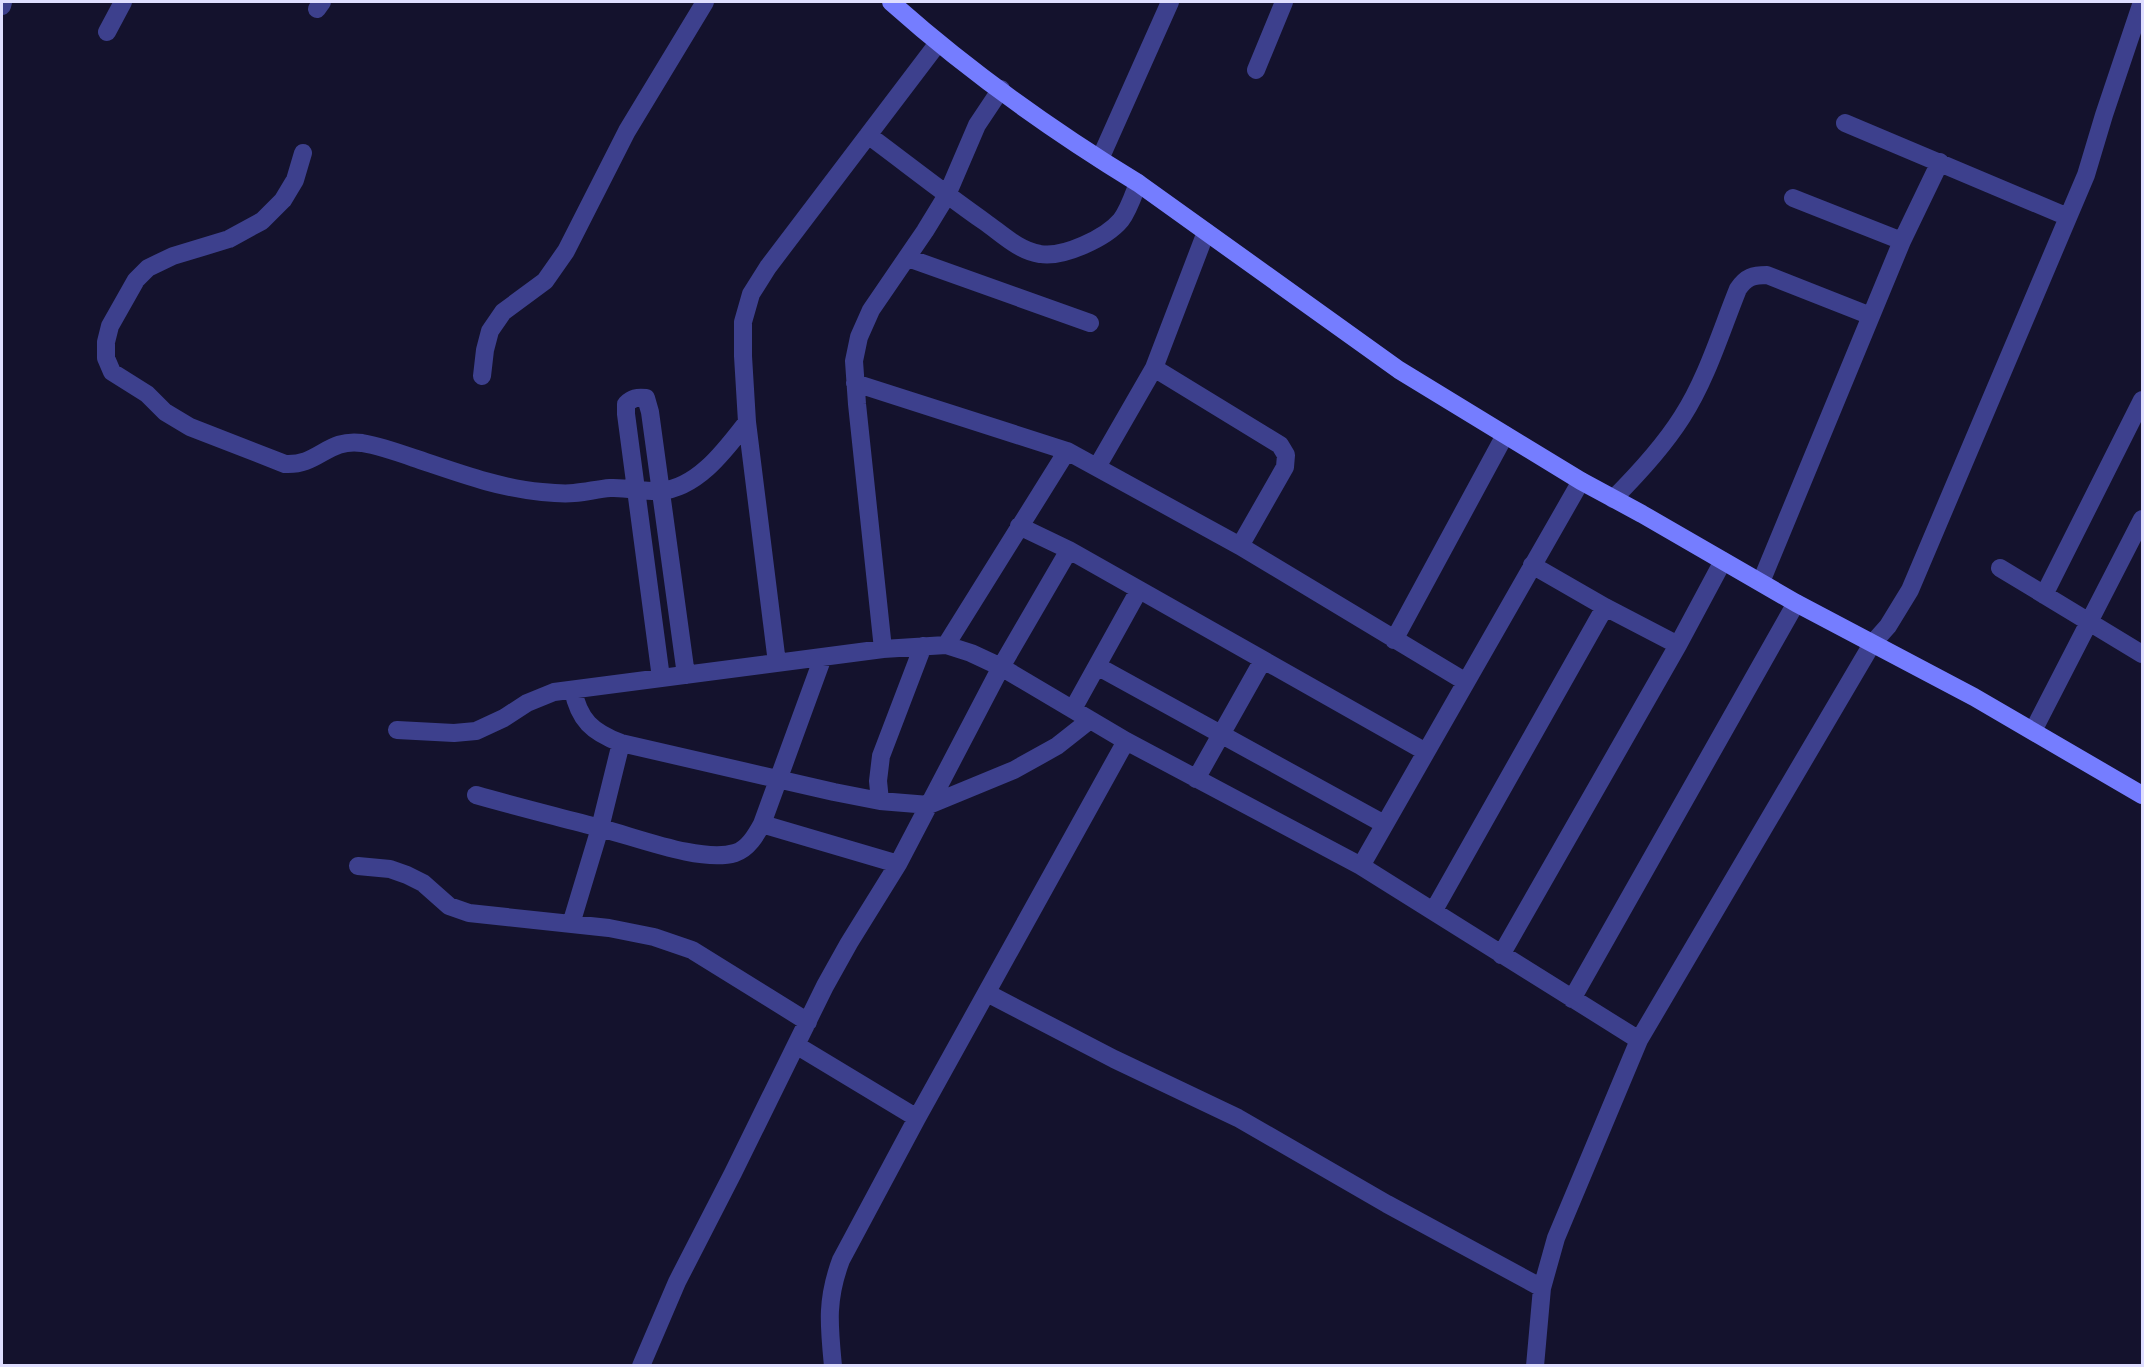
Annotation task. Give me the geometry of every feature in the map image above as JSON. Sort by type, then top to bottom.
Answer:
[{"type":"street","points":[[2,6],[3,2]]},
{"type":"street","points":[[107,32],[123,2]]},
{"type":"street","points":[[482,376],[490,331],[503,312],[545,281],[566,251],[627,131],[705,2]]},
{"type":"street","points":[[891,2],[938,43],[1001,89],[1138,183],[1400,370],[1581,482],[1796,603],[1974,697],[2142,795]]},
{"type":"street","points":[[1100,159],[1170,2]]},
{"type":"street","points":[[1256,70],[1284,2]]},
{"type":"street","points":[[1535,1365],[1542,1288],[1556,1238],[1639,1040],[1872,644],[1888,626],[1910,590],[2086,175],[2142,2]]},
{"type":"street","points":[[777,663],[747,422],[743,322],[751,294],[768,267],[938,43]]},
{"type":"street","points":[[884,649],[855,383],[854,361],[859,337],[871,310],[908,258],[947,195],[977,125],[1001,89]]},
{"type":"street","points":[[1845,123],[2068,217]]},
{"type":"street","points":[[868,135],[1022,248],[1038,254],[1052,255],[1067,252],[1106,234],[1120,221],[1128,209],[1138,183]]},
{"type":"street","points":[[303,153],[295,180],[283,200],[262,221],[229,239],[173,256],[148,268],[136,280],[110,326],[106,342],[106,358],[112,372],[147,394],[165,412],[190,427],[285,464],[309,461],[332,446],[361,443],[482,480],[541,492],[571,494],[608,488],[661,491],[680,485],[701,474],[718,459],[747,422]]},
{"type":"street","points":[[1761,582],[1902,241],[1940,162]]},
{"type":"street","points":[[1793,198],[1902,241]]},
{"type":"street","points":[[1097,467],[1154,368],[1206,232]]},
{"type":"street","points":[[908,258],[1090,323]]},
{"type":"street","points":[[1613,498],[1651,460],[1683,416],[1700,383],[1738,289],[1744,280],[1753,275],[1767,275],[1871,316]]},
{"type":"street","points":[[1154,368],[1280,445],[1286,455],[1285,467],[1240,546]]},
{"type":"street","points":[[855,383],[1067,451],[1240,546],[1466,682]]},
{"type":"street","points":[[661,678],[626,404],[630,399],[646,398],[649,403],[686,675]]},
{"type":"street","points":[[2044,595],[2142,400]]},
{"type":"street","points":[[1394,640],[1505,435]]},
{"type":"street","points":[[946,645],[1067,451]]},
{"type":"street","points":[[1361,866],[1581,482]]},
{"type":"street","points":[[2033,731],[2142,519]]},
{"type":"street","points":[[1020,526],[1069,550],[1426,752]]},
{"type":"street","points":[[641,1365],[677,1282],[849,943],[898,864],[1001,667],[1069,550]]},
{"type":"street","points":[[1501,955],[1678,645],[1723,561]]},
{"type":"street","points":[[1532,565],[1678,645]]},
{"type":"street","points":[[2000,568],[2142,654]]},
{"type":"street","points":[[1072,709],[1139,590]]},
{"type":"street","points":[[1572,999],[1796,603]]},
{"type":"street","points":[[1434,910],[1605,607]]},
{"type":"street","points":[[397,730],[454,733],[476,731],[504,718],[527,703],[554,692],[884,649],[946,645],[971,653],[1001,667],[1126,741],[1361,866],[1639,1040]]},
{"type":"street","points":[[880,801],[878,780],[881,756],[923,646]]},
{"type":"street","points":[[476,795],[536,813],[682,850],[713,856],[736,852],[752,841],[762,824],[823,657]]},
{"type":"street","points":[[1196,779],[1263,660]]},
{"type":"street","points":[[1097,666],[1384,824]]},
{"type":"street","points":[[573,690],[576,705],[584,721],[603,736],[621,743],[880,801],[929,805],[1014,770],[1057,746],[1090,720]]},
{"type":"street","points":[[833,1365],[830,1313],[832,1283],[841,1260],[1126,741]]},
{"type":"street","points":[[571,924],[600,828],[621,743]]},
{"type":"street","points":[[762,824],[898,864]]},
{"type":"street","points":[[358,866],[390,869],[407,875],[423,883],[449,906],[469,913],[609,928],[654,937],[692,950],[808,1022]]},
{"type":"street","points":[[987,993],[1114,1059],[1238,1118],[1387,1204],[1542,1288]]},
{"type":"street","points":[[796,1045],[917,1118]]}]
